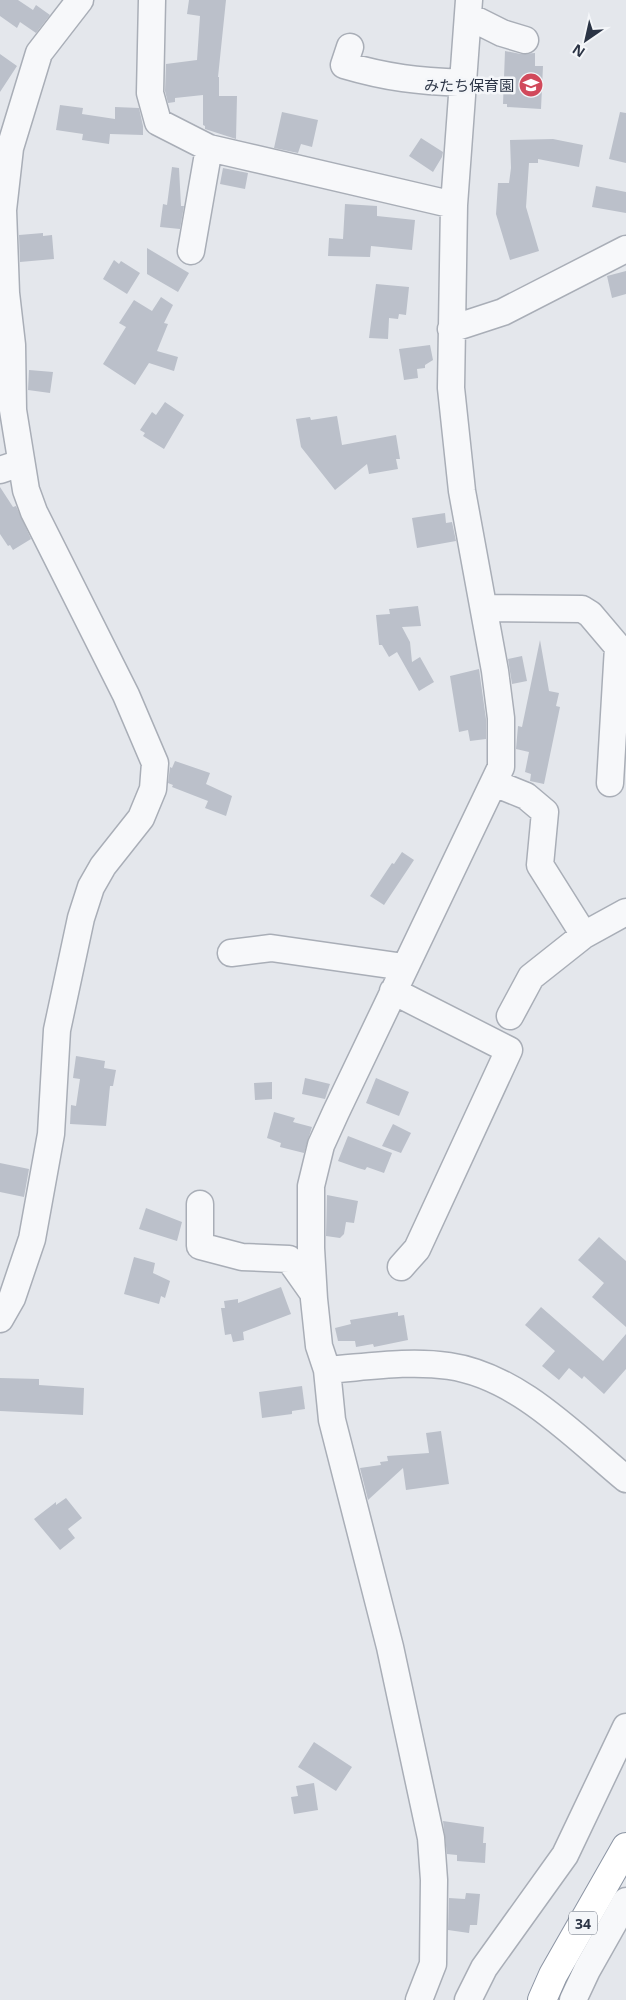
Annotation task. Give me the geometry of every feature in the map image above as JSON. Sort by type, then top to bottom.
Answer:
[{"type":"highway","name":"34","points":[[542,2000],[558,1967],[626,1847]]},
{"type":"street","points":[[0,1319],[12,1298],[32,1239],[51,1134],[57,1030],[81,918],[91,887],[103,866],[140,818],[153,789],[155,763],[126,695],[34,512],[26,490],[11,467],[6,406],[12,345],[3,294],[3,210],[10,148],[39,53],[80,0]]},
{"type":"street","points":[[152,0],[150,93],[158,122],[209,148],[454,206]]},
{"type":"street","points":[[468,8],[502,33],[525,40]]},
{"type":"street","points":[[419,2000],[433,1964],[434,1880],[431,1838],[390,1646],[332,1420],[327,1370],[319,1346],[313,1293],[311,1186],[321,1146],[404,967],[501,767],[501,718],[484,608],[462,491],[451,388],[454,206],[468,8]]},
{"type":"street","points":[[350,47],[344,65],[382,76],[415,81],[463,83]]},
{"type":"street","points":[[191,251],[209,148]]},
{"type":"street","points":[[451,329],[503,312],[626,249]]},
{"type":"street","points":[[484,608],[582,609],[621,640],[618,647],[616,772]]},
{"type":"street","points":[[494,783],[526,796],[545,812],[540,865],[584,935]]},
{"type":"street","points":[[510,1016],[531,977],[584,935],[626,912]]},
{"type":"street","points":[[231,953],[271,948],[404,967]]},
{"type":"street","points":[[393,991],[510,1050],[417,1249],[401,1267]]},
{"type":"street","points":[[200,1204],[200,1246],[242,1256],[288,1259],[313,1293]]},
{"type":"street","points":[[327,1370],[411,1364],[449,1366],[492,1378],[521,1393],[626,1479]]},
{"type":"street","points":[[468,2000],[484,1968],[565,1855],[626,1728]]},
{"type":"street","points":[[573,2000],[587,1970],[626,1901]]},
{"type":"building","points":[[0,0],[18,0],[33,10],[36,5],[50,15],[36,33],[20,22],[17,28],[0,16]]},
{"type":"building","points":[[189,0],[226,0],[218,77],[219,96],[237,96],[236,139],[205,129],[203,125],[203,95],[175,98],[175,102],[168,103],[165,91],[166,64],[197,60],[200,16],[187,14]]},
{"type":"building","points":[[505,51],[521,54],[535,53],[535,66],[543,66],[541,109],[507,107],[507,104],[503,104]]},
{"type":"building","points":[[0,54],[17,66],[0,92]]},
{"type":"building","points":[[60,105],[83,108],[82,114],[115,119],[115,107],[139,108],[143,135],[110,134],[109,144],[82,140],[83,134],[56,130]]},
{"type":"building","points":[[282,112],[318,120],[312,147],[301,144],[298,153],[274,148]]},
{"type":"building","points":[[620,112],[626,113],[626,163],[609,159]]},
{"type":"building","points":[[421,138],[443,152],[433,172],[409,156]]},
{"type":"building","points":[[553,139],[583,145],[579,167],[538,159],[538,163],[529,163],[526,207],[539,251],[510,260],[496,214],[498,183],[509,183],[511,168],[510,140]]},
{"type":"building","points":[[172,167],[179,168],[181,206],[184,206],[180,229],[160,227],[163,204],[167,205]]},
{"type":"building","points":[[223,168],[248,173],[245,189],[220,184]]},
{"type":"building","points":[[596,186],[626,192],[626,213],[592,207]]},
{"type":"building","points":[[345,204],[377,206],[377,216],[415,220],[412,250],[371,246],[370,257],[328,256],[329,238],[343,239]]},
{"type":"building","points":[[43,233],[43,236],[52,235],[54,259],[20,262],[19,235]]},
{"type":"building","points":[[147,248],[189,273],[178,292],[147,274]]},
{"type":"building","points":[[114,260],[119,264],[121,261],[140,273],[127,294],[103,279]]},
{"type":"building","points":[[626,271],[626,294],[612,298],[607,276]]},
{"type":"building","points":[[376,284],[409,287],[406,315],[399,314],[398,319],[389,318],[388,339],[369,338]]},
{"type":"building","points":[[161,297],[173,305],[164,323],[168,324],[157,351],[178,357],[174,371],[149,363],[135,385],[103,364],[126,327],[119,323],[134,300],[152,311]]},
{"type":"building","points":[[430,345],[433,360],[425,365],[425,368],[417,369],[418,378],[404,380],[399,349]]},
{"type":"building","points":[[29,370],[53,372],[50,393],[28,390]]},
{"type":"building","points":[[165,402],[184,415],[164,449],[143,436],[145,433],[140,430],[152,412],[156,415]]},
{"type":"building","points":[[337,416],[342,445],[396,435],[400,459],[396,459],[398,469],[369,474],[367,464],[335,490],[301,447],[296,419],[310,417],[311,420]]},
{"type":"building","points":[[0,487],[13,507],[16,506],[31,539],[13,550],[0,534]]},
{"type":"building","points":[[445,513],[446,523],[452,522],[456,541],[417,548],[412,518]]},
{"type":"building","points":[[418,606],[421,626],[402,627],[410,642],[412,662],[420,657],[434,682],[419,691],[397,652],[389,657],[382,645],[379,645],[376,615],[390,614],[389,609]]},
{"type":"building","points":[[540,640],[549,691],[559,693],[556,706],[560,707],[544,784],[530,781],[531,774],[525,772],[529,752],[516,749],[518,726],[522,727]]},
{"type":"building","points":[[522,656],[527,681],[512,684],[508,659]]},
{"type":"building","points":[[479,669],[486,719],[486,739],[470,741],[468,730],[459,732],[450,676]]},
{"type":"building","points":[[175,761],[210,773],[206,784],[232,796],[226,816],[205,808],[208,801],[172,787],[173,785],[168,783],[170,767],[172,768]]},
{"type":"building","points":[[402,852],[414,860],[384,905],[370,896],[392,863],[394,864]]},
{"type":"building","points":[[76,1056],[105,1061],[104,1068],[116,1070],[113,1086],[110,1086],[106,1126],[70,1124],[71,1105],[76,1106],[80,1079],[73,1078]]},
{"type":"building","points":[[305,1078],[330,1084],[325,1099],[302,1094]]},
{"type":"building","points":[[376,1078],[409,1092],[399,1116],[366,1103]]},
{"type":"building","points":[[272,1082],[272,1099],[255,1100],[254,1083]]},
{"type":"building","points":[[274,1112],[295,1118],[293,1122],[312,1127],[304,1153],[280,1147],[281,1143],[267,1138]]},
{"type":"building","points":[[393,1124],[411,1133],[401,1153],[382,1146]]},
{"type":"building","points":[[348,1136],[392,1153],[384,1173],[367,1167],[365,1170],[338,1161]]},
{"type":"building","points":[[0,1163],[29,1169],[24,1197],[0,1192]]},
{"type":"building","points":[[327,1195],[358,1201],[354,1223],[346,1222],[344,1234],[340,1238],[326,1236]]},
{"type":"building","points":[[146,1208],[182,1222],[177,1241],[139,1229]]},
{"type":"building","points":[[599,1237],[626,1261],[626,1327],[592,1297],[604,1283],[578,1260]]},
{"type":"building","points":[[134,1257],[155,1263],[153,1273],[170,1281],[165,1298],[161,1296],[159,1304],[124,1294]]},
{"type":"building","points":[[281,1287],[291,1314],[243,1332],[244,1340],[233,1342],[231,1334],[225,1335],[221,1308],[225,1308],[224,1301],[238,1299],[238,1303]]},
{"type":"building","points":[[541,1307],[603,1361],[626,1334],[626,1369],[604,1394],[584,1376],[582,1379],[569,1368],[559,1380],[542,1366],[555,1351],[525,1325]]},
{"type":"building","points":[[398,1312],[398,1316],[404,1315],[408,1340],[374,1347],[373,1344],[356,1347],[355,1341],[338,1341],[335,1328],[351,1324],[350,1320]]},
{"type":"building","points":[[0,1378],[39,1379],[39,1385],[84,1388],[83,1415],[0,1411]]},
{"type":"building","points":[[302,1386],[305,1409],[292,1411],[292,1414],[262,1418],[259,1392]]},
{"type":"building","points":[[441,1431],[449,1484],[406,1490],[403,1468],[368,1500],[360,1468],[381,1465],[380,1462],[388,1461],[387,1456],[429,1453],[426,1433]]},
{"type":"building","points":[[66,1498],[82,1518],[68,1529],[75,1538],[60,1550],[34,1519],[56,1502],[56,1505]]},
{"type":"building","points":[[314,1742],[352,1767],[336,1791],[298,1767]]},
{"type":"building","points":[[314,1783],[318,1810],[294,1814],[291,1797],[298,1796],[296,1786]]},
{"type":"building","points":[[443,1821],[484,1827],[483,1843],[486,1843],[485,1863],[457,1861],[457,1855],[447,1854]]},
{"type":"building","points":[[466,1893],[480,1894],[477,1925],[470,1925],[469,1933],[448,1930],[449,1898],[465,1899]]},
{"type":"place","name":"みたち保育園","points":[[531,85]]}]
